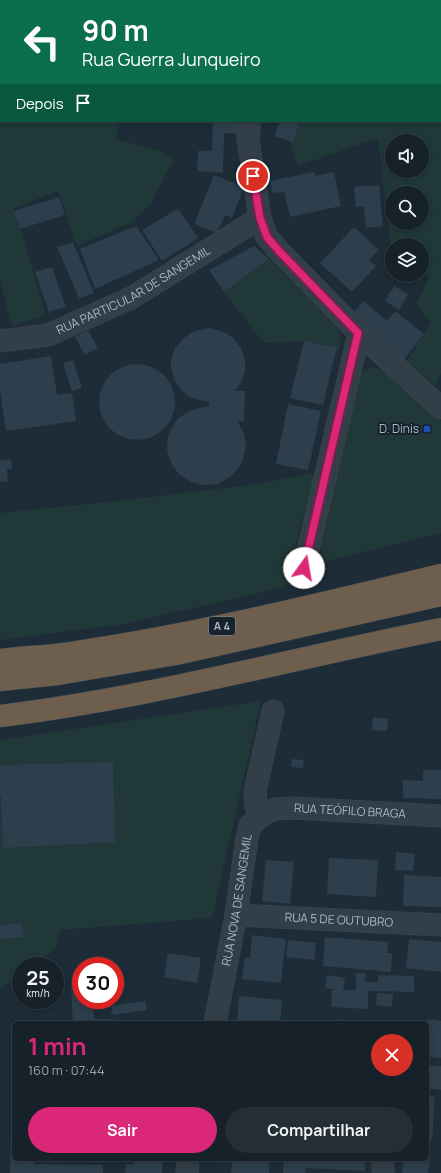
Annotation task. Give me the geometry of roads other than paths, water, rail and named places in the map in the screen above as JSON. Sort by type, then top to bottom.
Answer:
[{"type":"highway","name":"A 4","points":[[0,660],[74,652],[168,637],[264,618],[441,576]]},
{"type":"highway","name":"A 4","points":[[0,680],[58,674],[176,654],[441,595]]},
{"type":"highway","points":[[0,716],[109,699],[441,629]]},
{"type":"street","points":[[250,122],[248,139],[260,218],[267,237],[358,333],[441,408]]},
{"type":"street","name":"RUA PARTICULAR DE SANGEMIL","points":[[0,341],[48,335],[131,298],[260,218]]},
{"type":"street","points":[[304,568],[358,333]]},
{"type":"street","points":[[260,817],[256,806],[255,791],[273,711]]},
{"type":"street","name":"RUA TEÓFILO BRAGA","points":[[260,817],[266,812],[276,809],[292,808],[441,816]]},
{"type":"street","name":"RUA NOVA DE SANGEMIL","points":[[215,1021],[236,914],[247,838],[250,825],[260,817]]},
{"type":"street","name":"RUA 5 DE OUTUBRO","points":[[236,914],[441,925]]},
{"type":"street","points":[[429,1078],[441,1078]]},
{"type":"street","points":[[187,1173],[188,1161]]},
{"type":"street","points":[[383,1173],[384,1161]]},
{"type":"place","name":"D. Dinis","points":[[427,429]]}]
